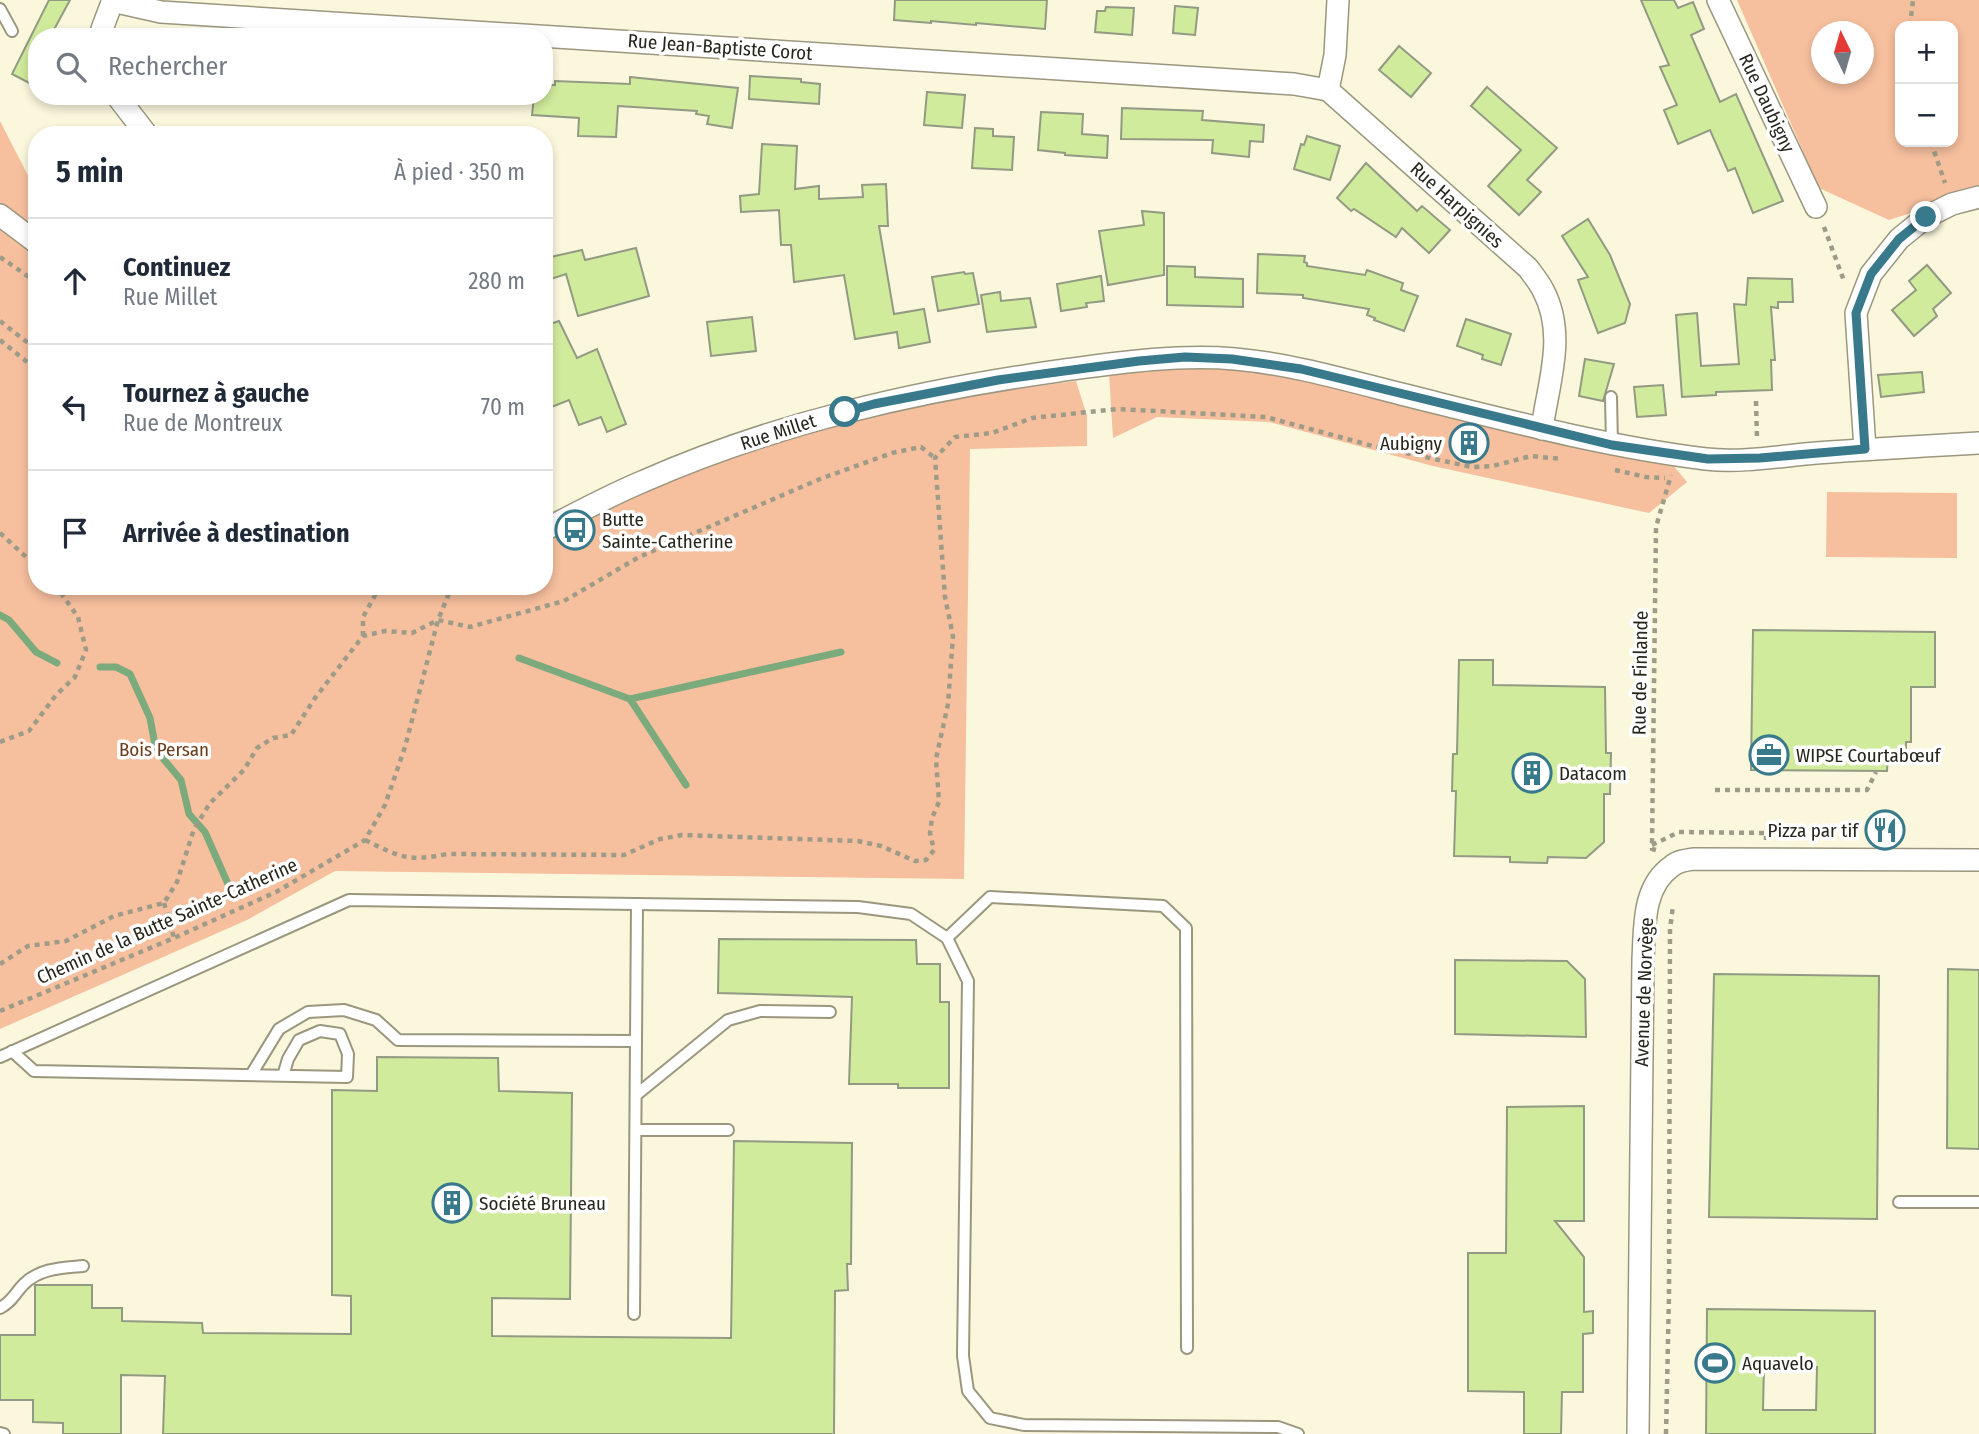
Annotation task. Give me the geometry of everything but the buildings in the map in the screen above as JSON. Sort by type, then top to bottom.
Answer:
[{"type":"street","points":[[102,28],[113,0]]},
{"type":"street","name":"Rue Jean-Baptiste Corot","points":[[113,0],[151,11],[418,28]]},
{"type":"street","points":[[1328,90],[1335,55],[1338,0]]},
{"type":"street","name":"Rue Daubigny","points":[[1718,0],[1816,207]]},
{"type":"street","name":"Rue Jean-Baptiste Corot","points":[[553,37],[1252,81],[1328,90]]},
{"type":"street","name":"Rue Harpignies","points":[[1328,90],[1528,268],[1544,290],[1551,311],[1556,356],[1542,429]]},
{"type":"street","points":[[124,105],[140,126]]},
{"type":"street","points":[[1865,449],[1856,313],[1871,274],[1899,239],[1926,217],[1952,204],[1979,197]]},
{"type":"street","points":[[0,215],[28,236]]},
{"type":"street","name":"Rue Millet","points":[[553,526],[641,482],[694,460],[808,422],[874,404],[998,380],[1185,357],[1269,363],[1612,445],[1712,460],[1979,443]]},
{"type":"street","points":[[1672,866],[1694,859],[1709,858],[1979,860]]},
{"type":"street","name":"Avenue de Norvège","points":[[1638,1434],[1645,918],[1652,891],[1672,866]]},
{"type":"lane","points":[[0,9],[12,31]]},
{"type":"lane","points":[[1611,397],[1612,445]]},
{"type":"lane","points":[[947,938],[990,897],[1163,906],[1186,928],[1187,1348]]},
{"type":"lane","points":[[0,1057],[349,900],[858,906],[911,914],[947,938],[968,981],[963,1356],[968,1391],[990,1418],[1024,1425],[1278,1427],[1298,1434]]},
{"type":"lane","points":[[634,1314],[638,904]]},
{"type":"lane","points":[[251,1075],[279,1029],[308,1012],[344,1010],[376,1020],[398,1040],[636,1041]]},
{"type":"lane","points":[[636,1095],[728,1020],[760,1011],[830,1012]]},
{"type":"lane","points":[[12,1051],[34,1070],[283,1076],[347,1077],[348,1054],[340,1034],[320,1031],[299,1040],[288,1059],[283,1076]]},
{"type":"lane","points":[[636,1130],[728,1130]]},
{"type":"lane","points":[[1899,1202],[1979,1202]]},
{"type":"lane","points":[[0,1308],[9,1304],[24,1283],[47,1269],[83,1266]]},
{"type":"path","points":[[1911,21],[1913,0]]},
{"type":"path","points":[[1933,147],[1945,182]]},
{"type":"path","points":[[1816,207],[1856,313]]},
{"type":"path","points":[[0,257],[28,276]]},
{"type":"path","points":[[0,321],[28,343]]},
{"type":"path","points":[[0,340],[10,345],[28,362]]},
{"type":"path","points":[[1756,401],[1760,458]]},
{"type":"path","points":[[365,839],[404,858],[422,859],[447,854],[624,855],[660,839],[682,835],[858,841],[881,846],[915,860],[926,860],[934,850],[930,833],[932,818],[939,802],[936,758],[948,704],[953,636],[945,597],[935,458],[955,437],[992,433],[1032,418],[1117,409]]},
{"type":"path","points":[[363,636],[385,631],[412,633],[438,620],[470,627],[545,607],[576,594],[639,557],[820,479],[892,453],[921,447],[935,458]]},
{"type":"path","name":"Rue de Finlande","points":[[1672,866],[1664,853],[1652,849],[1656,527],[1679,455]]},
{"type":"path","points":[[0,533],[28,559]]},
{"type":"path","points":[[0,742],[29,731],[56,695],[75,677],[86,650],[78,617],[62,595]]},
{"type":"path","points":[[0,964],[28,946],[66,941],[114,916],[164,904],[177,882],[194,829],[210,803],[244,770],[257,748],[273,738],[291,735],[315,698],[363,636],[363,617],[375,595]]},
{"type":"path","name":"Chemin de la Butte Sainte-Catherine","points":[[0,1011],[276,892],[365,839],[385,805],[405,747],[438,620],[448,595]]},
{"type":"path","points":[[1715,790],[1867,790],[1876,772]]},
{"type":"path","points":[[164,904],[174,938]]},
{"type":"path","points":[[1665,1434],[1673,905]]},
{"type":"green space","points":[[1737,0],[1979,0],[1979,191],[1889,220],[1819,188]]},
{"type":"green space","name":"Bois Persan","points":[[0,121],[28,175],[28,595],[553,595],[553,532],[732,455],[891,406],[1076,381],[1087,416],[1087,446],[970,449],[964,879],[335,871],[247,920],[0,1029]]},
{"type":"green space","points":[[1174,366],[1240,367],[1294,375],[1672,464],[1687,482],[1649,513],[1433,466],[1269,422],[1157,417],[1113,438],[1109,373]]},
{"type":"green space","points":[[1827,492],[1957,493],[1957,558],[1826,557]]},
{"type":"waterway","points":[[0,615],[9,620],[36,652],[57,663]]},
{"type":"waterway","points":[[519,658],[630,699],[841,652]]},
{"type":"waterway","points":[[100,667],[116,667],[130,674],[150,718],[156,750],[181,780],[189,814],[205,832],[228,884]]},
{"type":"waterway","points":[[630,699],[686,785]]},
{"type":"place","name":"Aubigny","points":[[1469,443]]},
{"type":"place","name":"Butte Sainte-Catherine","points":[[575,530]]},
{"type":"place","name":"WIPSE Courtabœuf","points":[[1769,755]]},
{"type":"place","name":"Datacom","points":[[1532,773]]},
{"type":"place","name":"Pizza par tif","points":[[1885,830]]},
{"type":"place","name":"Société Bruneau","points":[[452,1203]]},
{"type":"place","name":"Aquavelo","points":[[1715,1363]]},
{"type":"route","points":[[845,412],[998,380],[1185,357],[1232,359],[1301,369],[1612,445],[1712,460],[1865,449],[1856,313],[1871,274],[1899,239],[1926,217]]}]
